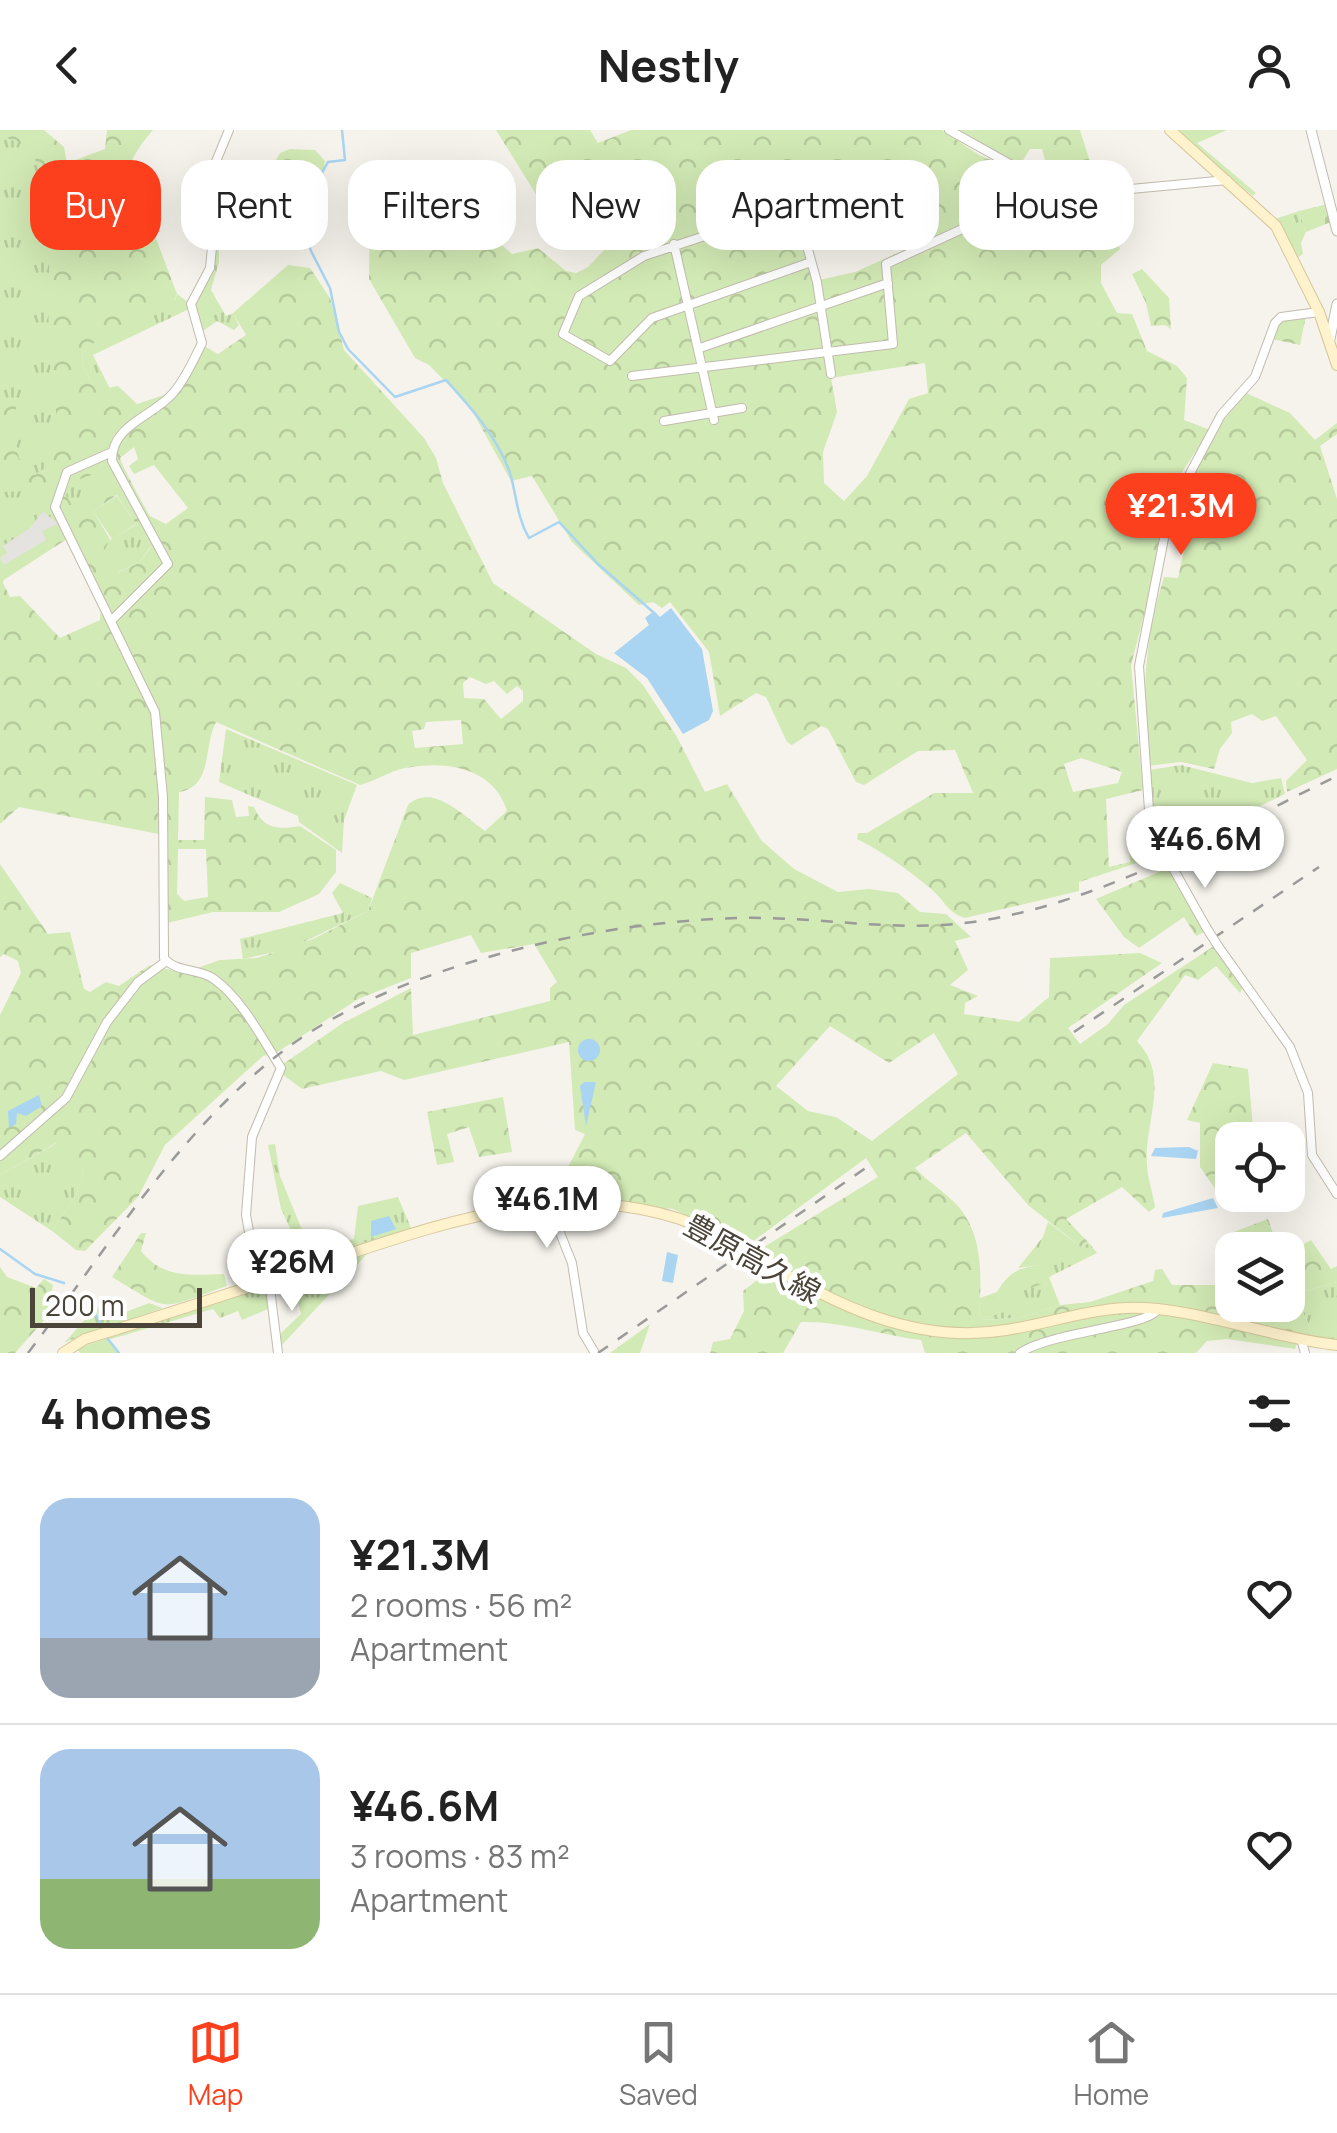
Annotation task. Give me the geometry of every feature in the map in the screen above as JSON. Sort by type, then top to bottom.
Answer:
[{"type":"main road","points":[[1170,130],[1276,226],[1319,312],[1337,365]]},
{"type":"main road","name":"豊原高久線","points":[[63,1353],[84,1339],[462,1220],[549,1205],[598,1203],[650,1208],[687,1219],[847,1309],[893,1324],[939,1331],[1001,1331],[1126,1308],[1157,1310],[1304,1347],[1337,1345]]},
{"type":"street","points":[[165,962],[161,945],[163,797],[155,712],[54,503],[67,472],[112,452],[132,424],[175,392],[202,343],[192,304],[210,268],[214,237],[207,183],[229,130]]},
{"type":"street","points":[[948,130],[1000,160]]},
{"type":"street","points":[[1311,130],[1337,231]]},
{"type":"street","points":[[1134,189],[1227,180]]},
{"type":"street","points":[[676,243],[796,206],[820,305],[830,374]]},
{"type":"street","points":[[632,376],[893,344],[886,264],[959,230]]},
{"type":"street","points":[[659,250],[579,296],[564,334],[610,361],[652,318],[811,262]]},
{"type":"street","points":[[676,250],[713,416]]},
{"type":"street","points":[[700,348],[888,283]]},
{"type":"street","points":[[1330,340],[1337,304]]},
{"type":"street","points":[[1319,312],[1281,316],[1274,322],[1255,377],[1221,414],[1172,502],[1139,666],[1149,810],[1161,844],[1206,928],[1290,1047],[1308,1093],[1310,1146],[1337,1194]]},
{"type":"street","points":[[664,421],[713,416],[742,408]]},
{"type":"street","points":[[111,621],[168,564],[112,461],[112,452]]},
{"type":"street","points":[[0,1156],[66,1098],[107,1022],[138,982],[165,962]]},
{"type":"street","points":[[165,962],[204,974],[223,987],[282,1068],[252,1137],[246,1215],[250,1236],[271,1279],[278,1353]]},
{"type":"street","points":[[549,1205],[572,1263],[588,1342],[595,1353]]},
{"type":"street","points":[[1020,1353],[1079,1330],[1145,1320],[1157,1310]]},
{"type":"green space","points":[[0,130],[46,137],[47,160],[30,160],[30,250],[53,250],[57,326],[120,484],[61,537],[7,573],[0,589]]},
{"type":"green space","points":[[0,130],[44,130],[64,147],[66,160],[35,160],[31,148],[2,136]]},
{"type":"green space","points":[[107,130],[153,130],[133,160],[75,160],[105,149]]},
{"type":"green space","points":[[496,130],[590,130],[598,143],[631,130],[942,130],[992,160],[959,160],[959,250],[1119,250],[1101,265],[1101,283],[1117,313],[1132,314],[1147,351],[1177,366],[1187,378],[1184,420],[1210,430],[1180,475],[1165,479],[1152,498],[1143,524],[1159,535],[1155,573],[1131,665],[1143,790],[1106,799],[1109,867],[1130,862],[1131,828],[1147,822],[1161,855],[1079,882],[1079,891],[965,918],[953,912],[904,868],[857,839],[858,833],[867,833],[934,793],[973,793],[955,750],[918,751],[864,785],[856,782],[828,729],[821,726],[792,745],[787,742],[766,697],[756,693],[720,716],[709,652],[670,602],[662,608],[653,602],[639,605],[572,542],[532,476],[511,481],[470,407],[429,365],[415,358],[369,279],[369,250],[507,250],[512,254],[536,248],[566,271],[576,273],[604,250],[676,250],[676,160],[536,160],[536,194]],"holes":[[[925,363],[928,393],[909,399],[867,476],[844,501],[824,483],[823,452],[837,412],[831,378]],[[1081,758],[1122,772],[1118,783],[1073,792],[1064,764]]]},
{"type":"green space","points":[[956,130],[1080,130],[1089,160],[1045,160],[1042,149],[1030,149],[1023,160],[1008,160]]},
{"type":"green space","points":[[1173,130],[1227,130],[1197,143],[1256,193],[1253,196]]},
{"type":"green space","points":[[290,149],[315,150],[324,160],[276,160]]},
{"type":"green space","points":[[1328,204],[1331,222],[1306,232],[1299,211]]},
{"type":"green space","points":[[1299,211],[1306,232],[1301,243],[1303,254],[1297,258],[1275,219]]},
{"type":"green space","points":[[49,250],[160,250],[177,294],[172,305],[83,348],[82,365],[96,390],[118,386],[137,404],[173,392],[204,346],[218,354],[246,335],[233,313],[288,265],[310,268],[330,298],[344,350],[424,438],[436,458],[443,483],[493,583],[596,654],[626,668],[643,685],[677,737],[705,792],[727,784],[761,840],[794,869],[838,892],[869,889],[898,893],[920,912],[946,914],[971,937],[955,941],[968,970],[950,985],[978,996],[965,1003],[964,1014],[1019,1022],[1049,997],[1050,958],[1140,953],[1162,963],[1068,1028],[1080,1044],[1108,1024],[1124,1005],[1214,946],[1243,987],[1240,993],[1216,966],[1198,980],[1185,975],[1137,1041],[1153,1070],[1154,1101],[1147,1150],[1155,1207],[1149,1212],[1122,1187],[1066,1219],[1089,1243],[1081,1247],[1028,1205],[966,1133],[915,1168],[957,1205],[973,1231],[979,1260],[979,1320],[1019,1318],[1060,1305],[1090,1302],[1153,1281],[1155,1270],[1162,1269],[1172,1285],[1215,1285],[1215,1322],[1305,1322],[1305,1313],[1312,1337],[1300,1336],[1295,1349],[1227,1339],[1207,1341],[1196,1353],[925,1353],[921,1340],[801,1322],[783,1353],[710,1353],[713,1342],[730,1339],[744,1311],[743,1291],[761,1277],[771,1260],[759,1250],[878,1177],[866,1158],[748,1245],[673,1209],[563,1198],[565,1173],[585,1134],[575,1130],[569,1042],[404,1080],[381,1071],[302,1089],[282,1074],[283,1064],[343,1023],[411,988],[413,1035],[550,1001],[550,988],[557,982],[534,944],[481,953],[471,935],[411,953],[411,978],[358,999],[276,1053],[263,1056],[165,1145],[138,1197],[85,1251],[76,1250],[52,1231],[76,1196],[84,1170],[56,1143],[0,1175],[0,1015],[21,973],[18,961],[4,954],[0,957],[0,864],[48,934],[70,932],[84,989],[90,992],[106,982],[119,986],[150,965],[183,973],[220,960],[257,958],[313,939],[368,911],[408,805],[418,799],[438,799],[485,831],[507,811],[491,785],[466,770],[420,766],[399,769],[360,785],[216,722],[202,774],[190,789],[179,792],[178,840],[204,840],[205,797],[232,800],[236,817],[249,816],[248,806],[254,807],[267,824],[279,828],[300,826],[336,850],[336,872],[319,894],[279,912],[213,912],[167,923],[166,842],[159,834],[19,807],[0,824],[0,564],[6,566],[47,543],[46,535],[58,529],[63,516],[31,491],[0,492],[4,405],[12,400],[16,405],[18,454],[35,475],[51,461],[56,442],[49,353]],"holes":[[[134,447],[138,459],[129,466],[134,474],[154,465],[188,508],[166,524],[150,516],[120,458]],[[100,472],[105,482],[71,504],[66,495],[74,481]],[[117,495],[151,547],[139,563],[119,572],[104,551],[110,539],[93,511]],[[67,539],[101,605],[100,620],[60,638],[20,596],[10,597],[2,581]],[[470,677],[486,684],[494,681],[507,694],[517,686],[523,691],[523,701],[501,719],[484,699],[464,698],[463,683]],[[461,720],[463,744],[415,748],[412,731],[424,729],[426,722]],[[178,849],[206,849],[208,897],[184,901],[177,894]],[[830,1026],[889,1063],[934,1033],[958,1074],[872,1141],[836,1117],[808,1111],[776,1086]]]},
{"type":"green space","points":[[216,250],[219,250],[211,290],[226,316],[233,313],[239,325],[234,330],[217,321],[203,331],[194,301],[210,276]]},
{"type":"green space","points":[[1142,269],[1169,298],[1171,329],[1165,325],[1151,326],[1146,303],[1132,274]]},
{"type":"green space","points":[[177,294],[188,302],[187,310],[93,355],[110,389],[96,390],[82,365],[83,348],[175,300]]},
{"type":"green space","points":[[1306,316],[1300,345],[1272,339],[1279,322]]},
{"type":"green space","points":[[1246,393],[1290,413],[1315,440],[1337,423],[1337,434],[1320,446],[1337,499],[1337,769],[1287,792],[1286,781],[1307,760],[1276,716],[1262,721],[1252,714],[1231,722],[1232,733],[1220,749],[1214,769],[1181,762],[1147,766],[1148,648],[1164,577],[1178,578],[1189,527],[1171,520],[1202,453]]},
{"type":"green space","points":[[117,496],[136,524],[112,539],[93,511]]},
{"type":"green space","points":[[137,524],[151,546],[139,563],[118,572],[104,551],[105,543]]},
{"type":"green space","points":[[226,729],[357,785],[344,820],[342,853],[299,822],[298,816],[219,782]]},
{"type":"green space","points":[[1181,765],[1252,783],[1281,778],[1285,794],[1188,841],[1186,836],[1162,833],[1152,817],[1149,770]]},
{"type":"green space","points":[[1267,826],[1275,843],[1264,859],[1243,863],[1234,844]]},
{"type":"green space","points":[[1168,868],[1204,932],[1196,936],[1184,917],[1139,948],[1124,937],[1096,899]]},
{"type":"green space","points":[[340,883],[372,898],[368,911],[289,949],[243,959],[240,939],[343,913],[332,893]]},
{"type":"green space","points":[[1213,1063],[1248,1069],[1252,1122],[1215,1122],[1215,1189],[1200,1167],[1200,1123],[1187,1120]]},
{"type":"green space","points":[[503,1097],[512,1152],[479,1157],[469,1127],[447,1134],[454,1162],[437,1165],[427,1112]]},
{"type":"green space","points":[[57,1143],[84,1170],[76,1196],[52,1231],[0,1197],[0,1175]]},
{"type":"green space","points":[[275,1144],[280,1176],[309,1247],[321,1249],[354,1239],[358,1206],[398,1197],[411,1228],[306,1263],[281,1209],[268,1145]]},
{"type":"green space","points":[[1268,1219],[1273,1232],[1234,1232]]},
{"type":"green space","points":[[1048,1222],[1081,1247],[1089,1243],[1097,1253],[1049,1277],[1060,1305],[1019,1318],[979,1320],[980,1298],[997,1292],[999,1298],[1041,1265],[1018,1268],[1043,1237]]},
{"type":"green space","points":[[141,1233],[146,1233],[141,1251],[159,1267],[178,1273],[224,1274],[227,1286],[166,1304],[112,1277]]},
{"type":"green space","points":[[1311,1240],[1331,1269],[1337,1266],[1337,1282],[1305,1291],[1305,1243]]},
{"type":"green space","points":[[367,1254],[282,1345],[280,1334],[301,1314],[292,1277]]},
{"type":"green space","points":[[1041,1265],[1045,1283],[999,1298],[997,1292],[1010,1275]]},
{"type":"green space","points":[[0,1267],[7,1277],[36,1288],[44,1279],[53,1285],[45,1319],[15,1353],[0,1353]]},
{"type":"green space","points":[[1337,1282],[1337,1341],[1312,1337],[1305,1313],[1305,1291]]},
{"type":"green space","points":[[266,1286],[268,1309],[242,1320],[238,1311],[220,1318],[213,1309],[108,1340],[118,1353],[81,1353],[75,1349]]},
{"type":"green space","points":[[149,1303],[163,1308],[65,1342],[97,1306],[105,1320]]},
{"type":"green space","points":[[650,1324],[640,1353],[610,1353]]},
{"type":"shaded area","points":[[43,511],[58,524],[42,531],[46,540],[4,565],[0,558],[7,553],[3,546],[30,528]]},
{"type":"water","points":[[671,608],[702,649],[713,711],[709,720],[683,734],[647,678],[614,653],[649,625],[645,618],[654,611],[660,617]]},
{"type":"water","points":[[589,1039],[597,1042],[597,1058],[589,1061],[581,1058],[578,1050],[581,1042]]},
{"type":"water","points":[[596,1082],[586,1126],[580,1086]]},
{"type":"water","points":[[39,1095],[42,1106],[26,1116],[17,1113],[16,1124],[9,1128],[8,1111]]},
{"type":"water","points":[[1189,1147],[1198,1151],[1196,1159],[1151,1156],[1155,1148]]},
{"type":"water","points":[[1213,1198],[1215,1202],[1215,1209],[1162,1218],[1163,1213]]},
{"type":"water","points":[[389,1216],[396,1229],[371,1237],[371,1221]]},
{"type":"water","points":[[667,1252],[678,1255],[673,1283],[662,1281]]},
{"type":"waterway","points":[[342,130],[345,160],[328,162],[312,191],[306,235],[330,288],[339,332],[348,349],[395,397],[446,380],[482,422],[504,457],[529,538],[559,522],[598,564],[653,612]]},
{"type":"waterway","points":[[0,1249],[35,1274],[64,1283]]},
{"type":"waterway","points":[[89,1303],[103,1328]]},
{"type":"waterway","points":[[108,1339],[119,1353]]},
{"type":"railway","points":[[28,1353],[147,1191],[213,1114],[287,1048],[385,993],[503,953],[625,928],[739,918],[944,925],[1021,913],[1160,863],[1337,776]]},
{"type":"railway","points":[[1074,1032],[1319,867]]},
{"type":"railway","points":[[598,1353],[870,1165]]}]
